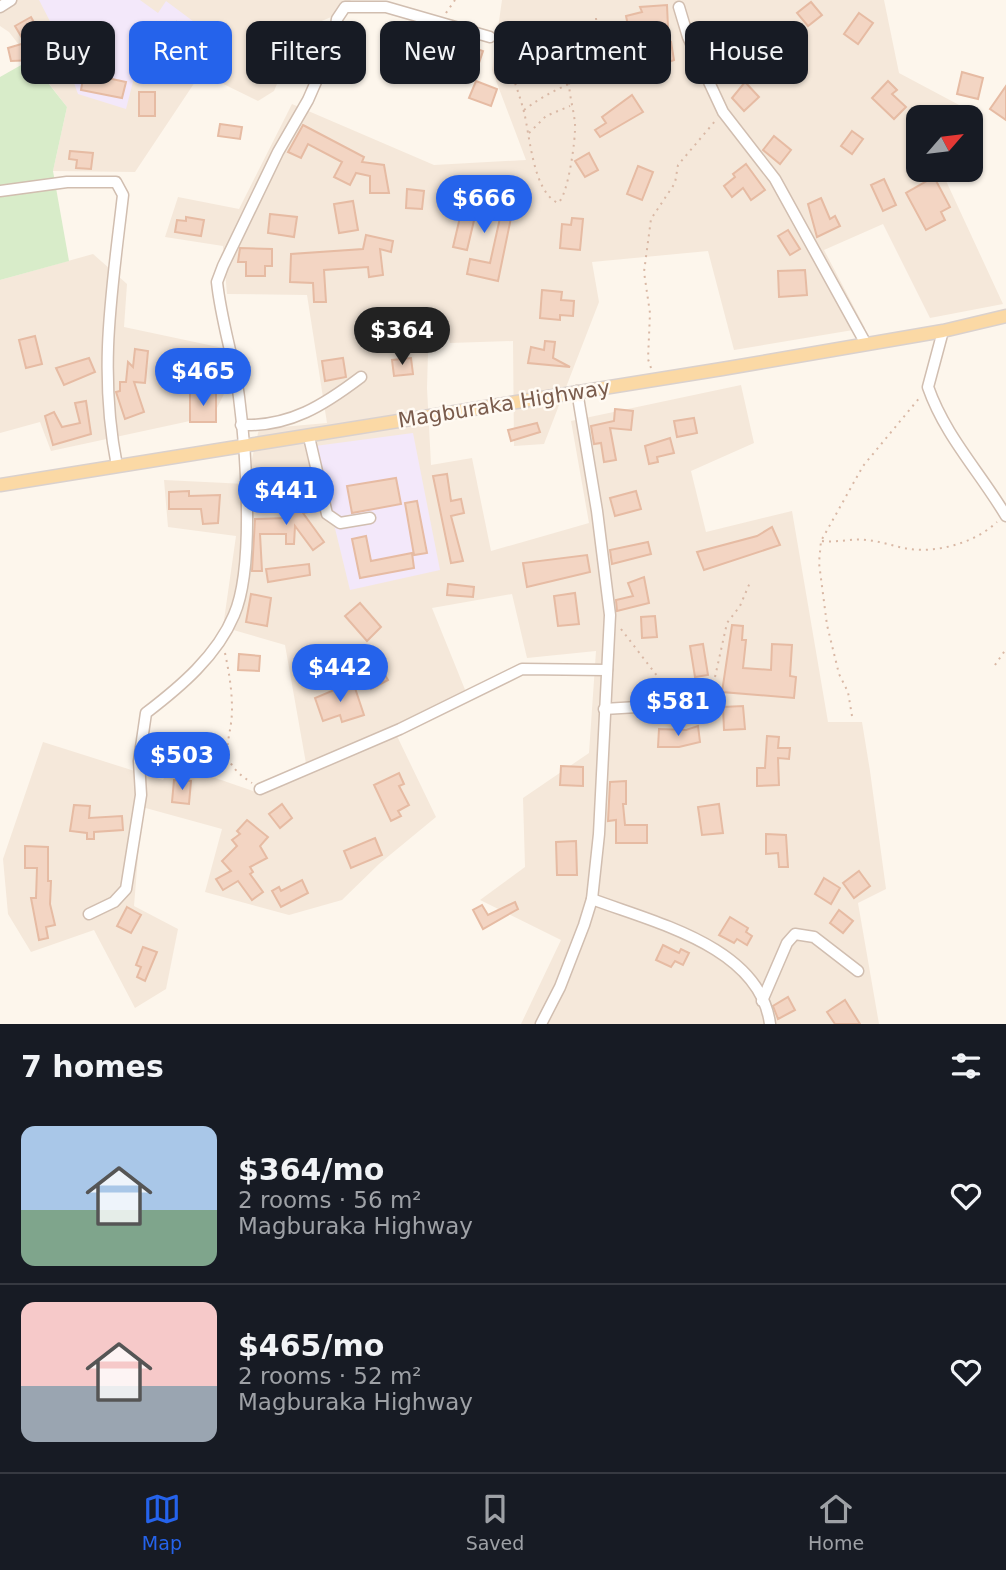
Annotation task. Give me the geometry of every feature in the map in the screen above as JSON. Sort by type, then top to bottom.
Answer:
[{"type":"main road","name":"Magburaka Highway","points":[[0,485],[866,344],[943,331],[1006,316]]},
{"type":"street","points":[[0,7],[11,0]]},
{"type":"street","points":[[89,914],[114,902],[126,889],[141,795],[139,761],[146,713],[182,685],[226,631],[242,592],[242,425],[217,282],[278,152],[318,78],[333,43],[341,11],[349,6],[386,7],[433,21]]},
{"type":"street","points":[[679,7],[688,37],[723,113],[775,179],[866,344]]},
{"type":"street","points":[[480,34],[490,37]]},
{"type":"street","points":[[0,191],[67,182],[116,182],[121,187],[123,195],[106,348],[108,423],[117,466]]},
{"type":"street","points":[[943,331],[928,387],[963,457],[987,485],[1005,516]]},
{"type":"street","points":[[242,425],[258,426],[302,416],[324,405],[361,377]]},
{"type":"street","points":[[541,1024],[560,987],[592,898],[599,834],[610,615],[597,511],[576,391]]},
{"type":"street","points":[[309,436],[327,514],[340,523],[370,518]]},
{"type":"street","points":[[260,789],[400,729],[522,669],[607,670]]},
{"type":"street","points":[[604,709],[680,706],[713,688]]},
{"type":"street","points":[[592,898],[673,928],[713,948],[736,964],[762,1001],[770,1024]]},
{"type":"street","points":[[762,1001],[788,943],[795,934],[814,937],[858,971]]},
{"type":"path","points":[[441,21],[454,0]]},
{"type":"path","points":[[490,37],[505,59],[523,110],[542,186],[552,200],[558,203],[564,199],[568,186],[568,164],[575,135],[569,84]]},
{"type":"path","points":[[523,110],[563,84]]},
{"type":"path","points":[[528,133],[546,116],[572,105]]},
{"type":"path","points":[[655,379],[648,359],[650,313],[644,272],[651,219],[675,183],[678,165],[723,113]]},
{"type":"path","points":[[852,716],[848,692],[839,674],[827,625],[819,563],[821,541],[863,466],[928,387]]},
{"type":"path","points":[[821,541],[838,543],[864,539],[911,549],[939,549],[966,541],[990,529],[1005,516]]},
{"type":"path","points":[[713,688],[727,623],[740,606],[751,580]]},
{"type":"path","points":[[610,615],[680,706]]},
{"type":"path","points":[[995,665],[1006,649]]},
{"type":"path","points":[[225,652],[232,711],[225,742],[226,752],[243,777],[260,789]]},
{"type":"shaded area","points":[[0,0],[351,0],[336,15],[322,21],[246,21],[246,84],[277,84],[274,91],[258,101],[223,84],[232,84],[232,21],[129,21],[129,84],[194,84],[135,172],[53,171],[67,107],[49,84],[115,84],[115,21],[21,21],[21,48],[9,32],[0,26]]},
{"type":"shaded area","points":[[39,0],[140,0],[158,13],[166,1],[193,21],[129,21],[129,84],[132,84],[126,109],[78,94],[74,84],[115,84],[115,21],[50,21]]},
{"type":"shaded area","points":[[502,0],[884,0],[899,73],[959,105],[906,105],[906,182],[947,182],[1003,304],[930,318],[883,224],[824,250],[865,328],[734,350],[708,251],[592,262],[599,302],[544,444],[514,446],[513,341],[450,343],[445,317],[429,317],[427,388],[431,465],[472,458],[491,551],[589,523],[571,421],[741,385],[754,443],[691,471],[706,532],[792,511],[828,722],[862,722],[886,889],[858,903],[879,1024],[521,1024],[561,940],[480,900],[525,867],[523,798],[589,753],[596,651],[527,658],[512,594],[432,608],[468,697],[396,734],[436,817],[379,864],[342,900],[289,915],[205,892],[222,829],[142,807],[134,906],[178,929],[166,989],[135,1008],[94,930],[31,952],[8,914],[3,859],[43,742],[163,780],[172,763],[253,791],[307,769],[285,645],[223,627],[236,536],[168,527],[164,480],[246,484],[259,429],[327,423],[307,295],[227,294],[223,246],[165,237],[178,197],[239,209],[292,104],[434,165],[526,160],[497,84],[671,84],[671,21],[499,21]]},
{"type":"shaded area","points":[[93,254],[127,284],[124,327],[223,348],[231,380],[213,416],[51,451],[40,422],[0,433],[0,280]]},
{"type":"shaded area","points":[[413,433],[440,570],[350,590],[315,446]]},
{"type":"green space","points":[[21,65],[21,84],[49,84],[67,107],[53,171],[69,261],[0,280],[0,77]]},
{"type":"building","points":[[811,2],[822,15],[808,26],[808,21],[804,21],[797,13]]},
{"type":"building","points":[[667,5],[668,21],[627,21],[626,16],[642,12],[640,7]]},
{"type":"building","points":[[859,13],[873,23],[858,44],[844,34]]},
{"type":"building","points":[[21,23],[21,36],[15,26]]},
{"type":"building","points":[[21,44],[21,61],[11,61],[8,48]]},
{"type":"building","points":[[962,72],[983,78],[978,99],[957,94]]},
{"type":"building","points":[[115,80],[126,82],[122,98],[81,90],[82,84],[115,84]]},
{"type":"building","points":[[888,81],[897,90],[892,94],[906,107],[894,119],[872,98]]},
{"type":"building","points":[[480,83],[497,89],[491,106],[469,98],[475,84]]},
{"type":"building","points":[[743,84],[747,84],[759,97],[744,111],[732,98]]},
{"type":"building","points":[[1006,86],[1006,120],[990,109]]},
{"type":"building","points":[[139,92],[155,92],[155,116],[139,116]]},
{"type":"building","points":[[632,95],[643,112],[600,137],[595,130],[606,123],[602,117]]},
{"type":"building","points":[[220,124],[242,127],[240,139],[218,136]]},
{"type":"building","points":[[303,125],[364,157],[362,162],[384,165],[389,193],[370,193],[370,176],[356,173],[350,185],[334,177],[342,162],[308,144],[301,158],[288,152]]},
{"type":"building","points":[[852,131],[863,139],[852,154],[841,146]]},
{"type":"building","points":[[774,136],[791,150],[780,164],[763,150]]},
{"type":"building","points":[[70,151],[93,153],[91,169],[76,168],[77,160],[69,159]]},
{"type":"building","points":[[589,153],[598,170],[585,177],[575,161]]},
{"type":"building","points":[[746,164],[765,190],[751,200],[743,188],[732,197],[724,186],[735,177],[733,174]]},
{"type":"building","points":[[638,166],[653,172],[642,200],[627,194]]},
{"type":"building","points":[[884,179],[896,205],[883,211],[871,185]]},
{"type":"building","points":[[925,182],[937,182],[950,207],[941,212],[945,220],[926,230],[906,193]]},
{"type":"building","points":[[407,189],[424,191],[422,209],[406,208]]},
{"type":"building","points":[[465,196],[513,208],[498,281],[467,274],[470,259],[490,263],[500,218],[476,212],[467,250],[453,247]]},
{"type":"building","points":[[821,198],[830,219],[835,216],[840,226],[817,237],[808,204]]},
{"type":"building","points":[[353,201],[358,230],[339,233],[334,204]]},
{"type":"building","points":[[270,214],[297,217],[294,237],[268,233]]},
{"type":"building","points":[[186,217],[204,220],[201,236],[175,232],[177,220],[186,221]]},
{"type":"building","points":[[572,218],[583,219],[580,250],[560,248],[562,224],[571,225]]},
{"type":"building","points":[[788,230],[800,249],[790,255],[778,236]]},
{"type":"building","points":[[366,235],[393,241],[391,252],[380,249],[383,275],[369,277],[368,267],[324,270],[326,302],[314,302],[313,283],[290,282],[291,254],[363,249]]},
{"type":"building","points":[[240,248],[272,249],[272,266],[265,266],[265,276],[246,276],[246,262],[238,262]]},
{"type":"building","points":[[805,270],[807,295],[779,297],[778,271]]},
{"type":"building","points":[[542,290],[562,292],[561,300],[574,301],[573,316],[560,315],[560,320],[540,318]]},
{"type":"building","points":[[35,336],[42,364],[26,368],[19,340]]},
{"type":"building","points":[[545,341],[555,342],[553,358],[570,367],[528,363],[531,347],[544,350]]},
{"type":"building","points":[[135,349],[148,351],[145,383],[134,382],[144,412],[125,419],[116,392],[120,391],[120,382],[126,382],[128,362],[133,367]]},
{"type":"building","points":[[89,358],[95,372],[64,385],[56,368]]},
{"type":"building","points":[[343,358],[346,377],[325,381],[322,361]]},
{"type":"building","points":[[411,358],[413,374],[394,376],[392,360]]},
{"type":"building","points":[[190,393],[216,393],[216,422],[190,422]]},
{"type":"building","points":[[86,401],[91,434],[53,445],[45,416],[54,412],[62,427],[80,423],[75,403]]},
{"type":"building","points":[[615,409],[633,411],[631,430],[610,428],[616,460],[604,462],[601,443],[594,444],[591,426],[614,421]]},
{"type":"building","points":[[694,418],[697,433],[677,437],[674,421]]},
{"type":"building","points":[[537,423],[540,432],[511,441],[508,430]]},
{"type":"building","points":[[670,438],[674,453],[657,457],[658,462],[649,464],[645,446]]},
{"type":"building","points":[[447,474],[451,501],[461,499],[464,513],[451,516],[463,561],[451,563],[433,476]]},
{"type":"building","points":[[396,478],[401,504],[352,513],[347,486]]},
{"type":"building","points":[[189,491],[189,496],[220,495],[218,523],[203,524],[201,509],[169,509],[169,492]]},
{"type":"building","points":[[636,491],[641,509],[615,516],[610,498]]},
{"type":"building","points":[[306,492],[309,512],[303,513],[324,542],[313,550],[295,526],[294,544],[286,544],[286,534],[260,534],[262,571],[252,571],[255,519],[289,518],[286,495]]},
{"type":"building","points":[[417,501],[427,553],[414,555],[405,503]]},
{"type":"building","points":[[772,527],[780,545],[704,570],[697,552],[757,536]]},
{"type":"building","points":[[366,536],[371,561],[412,553],[414,568],[360,578],[352,539]]},
{"type":"building","points":[[648,542],[651,554],[612,564],[610,550]]},
{"type":"building","points":[[587,555],[590,572],[527,587],[523,563]]},
{"type":"building","points":[[309,564],[310,575],[268,582],[266,569]]},
{"type":"building","points":[[644,577],[649,603],[617,611],[616,600],[633,596],[628,583]]},
{"type":"building","points":[[448,584],[474,587],[473,597],[447,595]]},
{"type":"building","points":[[575,593],[579,624],[558,626],[554,596]]},
{"type":"building","points":[[251,594],[271,598],[267,626],[246,622]]},
{"type":"building","points":[[360,603],[381,627],[367,641],[345,616]]},
{"type":"building","points":[[655,616],[657,637],[642,638],[641,617]]},
{"type":"building","points":[[732,625],[743,626],[742,640],[746,640],[743,668],[771,670],[772,644],[792,645],[790,676],[796,677],[794,698],[722,692]]},
{"type":"building","points":[[703,644],[708,675],[695,677],[690,646]]},
{"type":"building","points":[[239,654],[260,656],[259,671],[238,670]]},
{"type":"building","points":[[373,654],[388,680],[371,689],[357,663]]},
{"type":"building","points":[[353,682],[364,715],[342,722],[340,715],[323,721],[315,698]]},
{"type":"building","points":[[743,706],[745,729],[724,730],[723,707]]},
{"type":"building","points":[[698,726],[700,742],[679,747],[658,747],[659,729],[686,730]]},
{"type":"building","points":[[767,736],[779,737],[778,748],[790,748],[789,759],[778,758],[779,785],[757,786],[757,768],[765,768]]},
{"type":"building","points":[[561,766],[583,767],[583,786],[560,785]]},
{"type":"building","points":[[399,773],[404,784],[399,786],[409,805],[398,811],[401,816],[391,821],[374,785]]},
{"type":"building","points":[[174,780],[191,781],[189,804],[172,802]]},
{"type":"building","points":[[626,781],[626,804],[623,804],[625,825],[647,825],[647,843],[616,843],[616,820],[608,821],[610,782]]},
{"type":"building","points":[[282,804],[292,818],[280,828],[269,814]]},
{"type":"building","points":[[719,804],[723,833],[702,835],[698,807]]},
{"type":"building","points":[[74,805],[90,806],[89,818],[122,816],[123,830],[94,832],[94,839],[87,839],[87,833],[70,831]]},
{"type":"building","points":[[247,820],[268,837],[260,846],[267,858],[250,867],[253,872],[250,874],[263,892],[252,900],[238,881],[223,890],[216,879],[231,871],[222,861],[237,846],[232,840],[240,834],[237,831]]},
{"type":"building","points":[[766,834],[786,835],[788,867],[779,867],[778,853],[766,854]]},
{"type":"building","points":[[375,838],[382,855],[351,868],[344,851]]},
{"type":"building","points":[[576,841],[577,875],[557,875],[556,842]]},
{"type":"building","points":[[25,846],[48,847],[50,904],[55,925],[46,927],[48,938],[39,940],[31,898],[36,898],[37,868],[25,868]]},
{"type":"building","points":[[859,871],[870,886],[854,898],[843,883]]},
{"type":"building","points":[[824,878],[840,888],[831,904],[815,894]]},
{"type":"building","points":[[302,880],[308,893],[281,907],[272,891],[279,887],[281,891]]},
{"type":"building","points":[[515,902],[518,909],[483,929],[473,910],[482,905],[488,915]]},
{"type":"building","points":[[127,907],[141,915],[131,933],[117,926]]},
{"type":"building","points":[[839,910],[853,921],[843,933],[830,923]]},
{"type":"building","points":[[730,917],[748,928],[746,932],[752,936],[747,945],[737,939],[734,943],[719,935]]},
{"type":"building","points":[[663,945],[679,953],[681,949],[689,953],[683,965],[675,961],[671,967],[656,960]]},
{"type":"building","points":[[143,947],[157,952],[145,981],[137,977],[141,967],[136,965]]},
{"type":"building","points":[[788,997],[795,1010],[778,1019],[773,1006]]},
{"type":"building","points":[[845,1000],[860,1024],[835,1024],[827,1012]]}]
